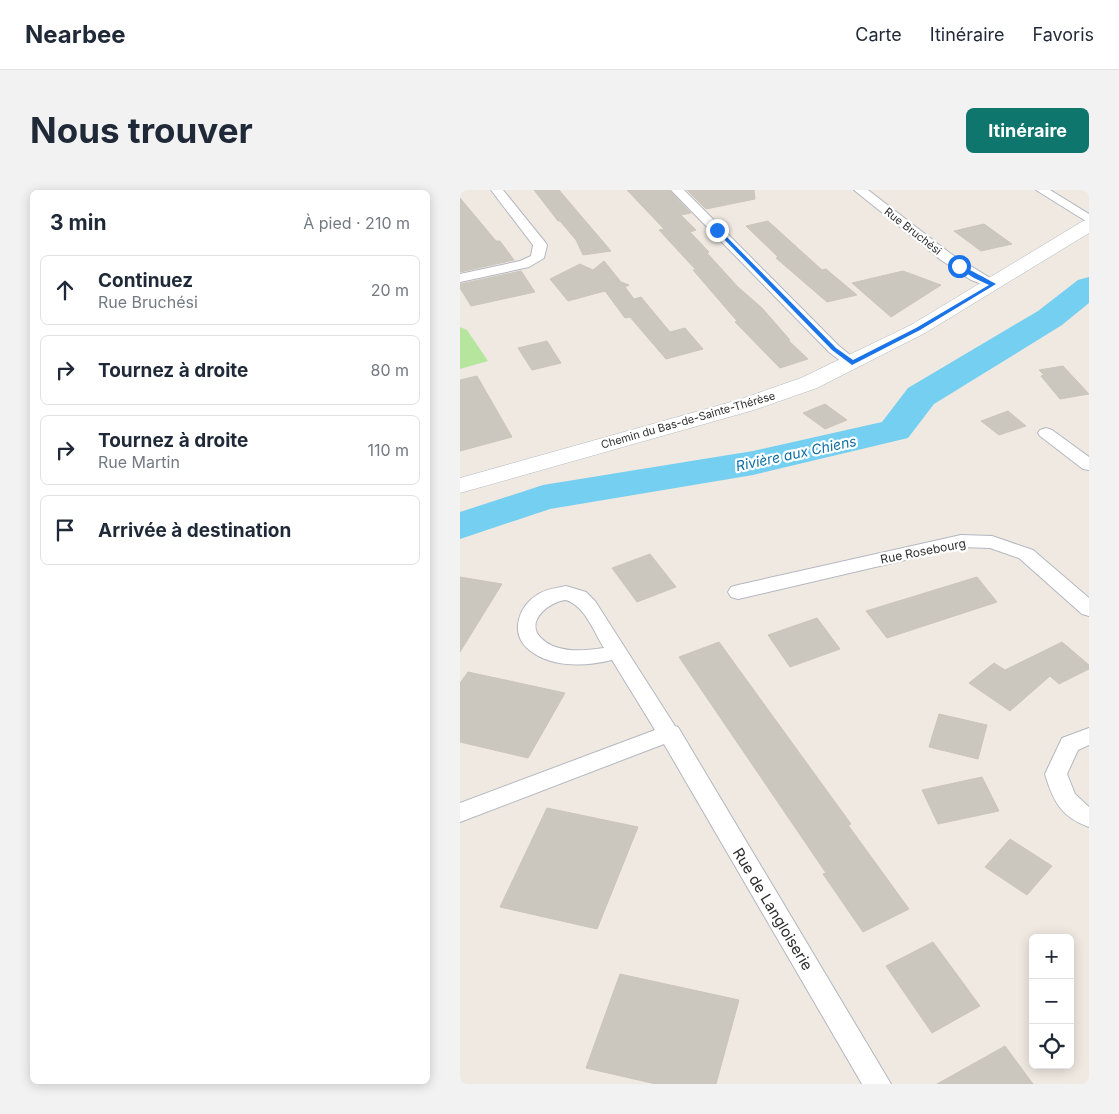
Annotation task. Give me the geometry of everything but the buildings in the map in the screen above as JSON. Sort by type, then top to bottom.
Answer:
[{"type":"street","points":[[460,278],[524,264],[537,258],[540,245],[498,190]]},
{"type":"street","points":[[677,190],[834,349],[852,363]]},
{"type":"street","name":"Rue Bruchési","points":[[860,190],[946,257],[976,277],[993,284]]},
{"type":"street","points":[[1042,190],[1089,219]]},
{"type":"street","name":"Chemin du Bas-de-Sainte-Thérèse","points":[[460,486],[755,402],[809,383],[918,329],[1089,225]]},
{"type":"street","points":[[1046,433],[1089,465]]},
{"type":"street","name":"Rue Rosebourg","points":[[738,592],[961,541],[992,542],[1026,554],[1089,609]]},
{"type":"street","name":"Rue de Langloiserie","points":[[617,652],[670,734],[877,1084]]},
{"type":"street","points":[[460,813],[670,734]]},
{"type":"street","points":[[1089,736],[1070,744],[1056,774],[1062,795],[1083,815],[1089,817]]},
{"type":"green space","points":[[460,327],[467,330],[488,361],[460,369]]},
{"type":"waterway","name":"Rivière aux Chiens","points":[[460,526],[543,498],[753,463],[895,430],[921,396],[1050,318],[1089,287]]},
{"type":"route","points":[[717,230],[834,349],[852,363],[918,329],[993,284],[982,281],[959,266]]}]
